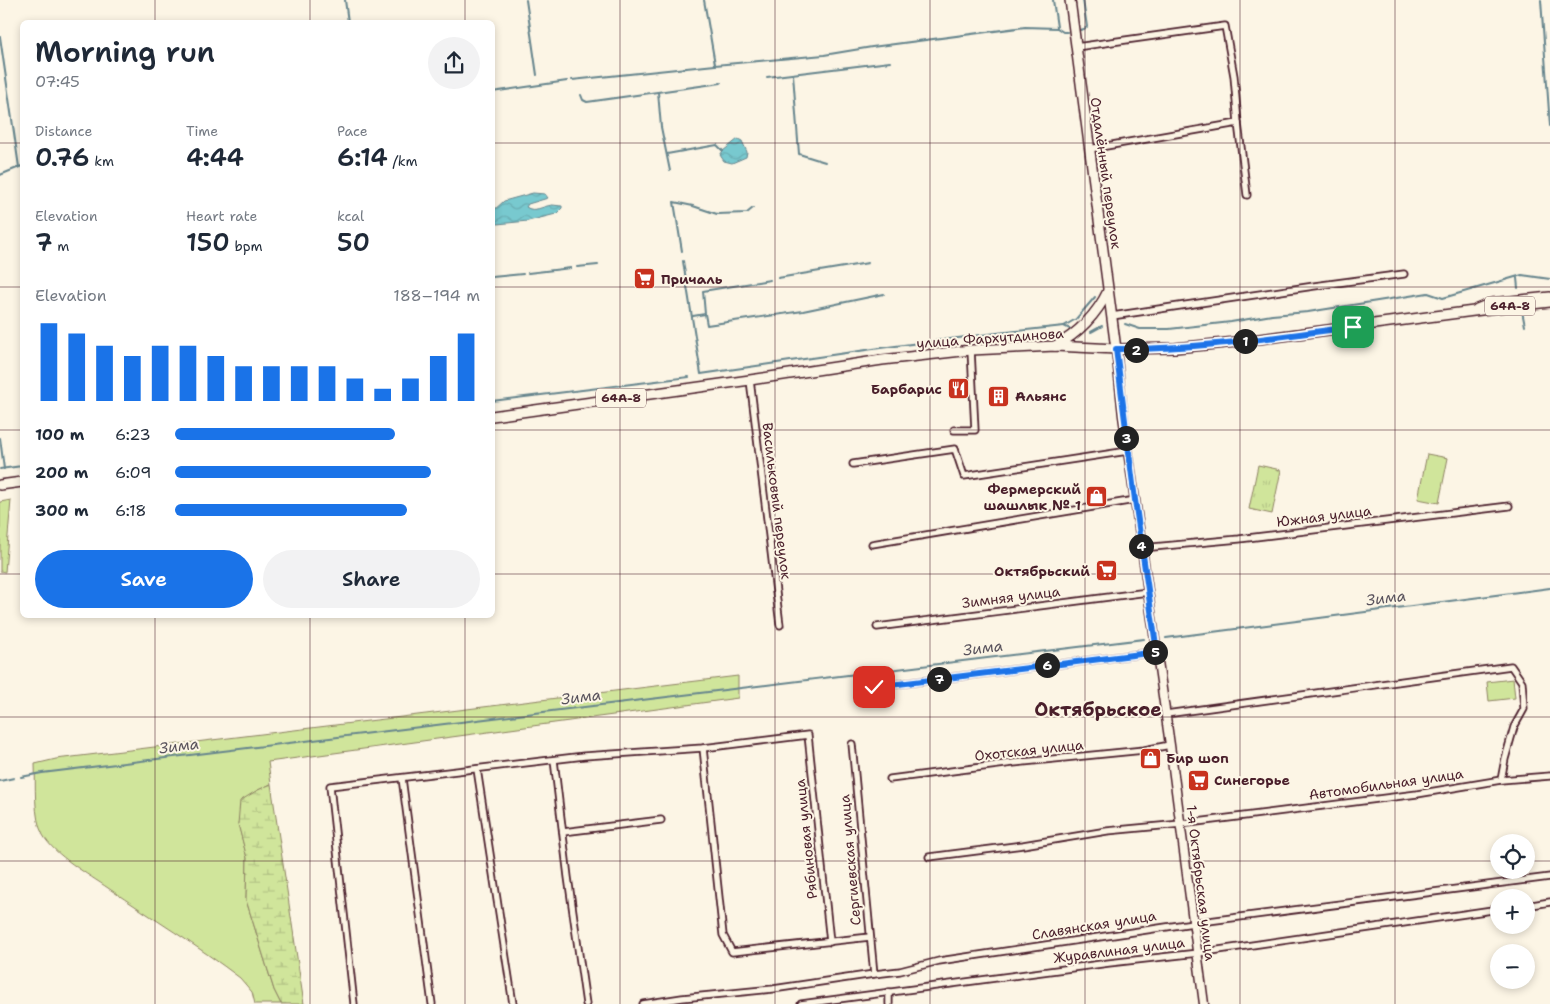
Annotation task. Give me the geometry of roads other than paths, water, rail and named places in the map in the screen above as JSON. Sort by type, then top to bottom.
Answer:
[{"type":"main road","name":"Отдалённый переулок","points":[[1070,0],[1116,349]]},
{"type":"main road","points":[[1055,346],[1069,339],[1079,330],[1102,304],[1108,291]]},
{"type":"main road","points":[[1470,312],[1492,303],[1550,297]]},
{"type":"main road","name":"улица Фархутдинова","points":[[495,416],[882,360],[971,350],[1055,346],[1145,350],[1236,342],[1550,302]]},
{"type":"main road","points":[[0,485],[20,482]]},
{"type":"street","points":[[1076,47],[1225,26],[1234,76],[1247,195]]},
{"type":"street","points":[[1089,149],[1238,123]]},
{"type":"street","points":[[1112,316],[1404,274]]},
{"type":"street","name":"1-я Октябрьская улица","points":[[1116,349],[1128,451],[1166,714],[1204,1004]]},
{"type":"street","points":[[954,430],[975,430],[971,350]]},
{"type":"street","name":"Васильковый переулок","points":[[750,380],[780,625]]},
{"type":"street","points":[[853,464],[955,449],[964,476],[1128,451]]},
{"type":"street","points":[[872,544],[1135,500]]},
{"type":"street","name":"Южная улица","points":[[1142,548],[1398,521],[1509,506]]},
{"type":"street","name":"Зимняя улица","points":[[877,627],[1148,592]]},
{"type":"street","points":[[874,687],[1157,652]]},
{"type":"street","points":[[1166,714],[1512,666],[1522,682],[1524,709],[1514,727],[1501,780]]},
{"type":"street","name":"Рябиновая улица","points":[[703,748],[808,735],[830,942]]},
{"type":"street","name":"Сергиевская улица","points":[[852,744],[874,974]]},
{"type":"street","name":"Охотская улица","points":[[890,779],[1013,763],[1144,750],[1170,745]]},
{"type":"street","points":[[354,1004],[330,786],[554,760],[703,748],[723,935],[732,952],[870,937]]},
{"type":"street","points":[[554,760],[586,1004]]},
{"type":"street","points":[[477,769],[513,1004]]},
{"type":"street","name":"Автомобильная улица","points":[[929,857],[1023,845],[1107,831],[1181,824],[1417,794],[1501,780],[1550,776]]},
{"type":"street","points":[[402,778],[432,1004]]},
{"type":"street","points":[[563,832],[661,820]]},
{"type":"street","name":"Славянская улица","points":[[643,1004],[900,972],[939,961],[1194,923],[1550,877]]},
{"type":"street","points":[[1535,904],[1550,902]]},
{"type":"street","name":"Журавлиная улица","points":[[801,1004],[1198,953],[1490,910]]},
{"type":"street","points":[[889,992],[889,1004]]},
{"type":"water","points":[[738,139],[742,141],[747,152],[746,157],[732,163],[724,161],[720,155]]},
{"type":"water","points":[[533,193],[545,194],[548,198],[528,204],[526,207],[535,209],[552,205],[562,206],[562,208],[556,214],[528,221],[495,225],[495,209],[504,201]]},
{"type":"waterway","points":[[345,0],[348,20]]},
{"type":"waterway","points":[[526,0],[537,75]]},
{"type":"waterway","points":[[704,0],[715,64]]},
{"type":"waterway","points":[[1053,0],[1057,27]]},
{"type":"waterway","points":[[1080,30],[1087,27],[1083,0]]},
{"type":"waterway","points":[[1541,0],[1550,126]]},
{"type":"waterway","points":[[572,80],[824,55],[1025,27],[1057,28],[1067,32]]},
{"type":"waterway","points":[[0,37],[19,167]]},
{"type":"waterway","points":[[767,77],[890,62]]},
{"type":"waterway","points":[[793,74],[799,154],[825,162]]},
{"type":"waterway","points":[[495,92],[567,81]]},
{"type":"waterway","points":[[581,95],[583,100],[587,102],[721,83]]},
{"type":"waterway","points":[[658,92],[661,127],[670,171]]},
{"type":"waterway","points":[[667,154],[717,145],[723,151]]},
{"type":"waterway","points":[[0,175],[20,167]]},
{"type":"waterway","points":[[682,251],[674,202],[717,214],[747,213],[753,208]]},
{"type":"waterway","points":[[683,261],[701,374],[880,348],[1064,326],[1076,319],[1095,297]]},
{"type":"waterway","points":[[778,278],[868,263]]},
{"type":"waterway","points":[[577,267],[598,265]]},
{"type":"waterway","points":[[528,273],[571,268]]},
{"type":"waterway","points":[[495,277],[523,274]]},
{"type":"waterway","points":[[1125,324],[1140,329],[1169,329],[1308,312],[1428,293],[1443,298],[1522,275],[1550,279]]},
{"type":"waterway","points":[[1517,278],[1518,288]]},
{"type":"waterway","points":[[705,314],[703,291],[770,280]]},
{"type":"waterway","points":[[693,316],[705,314],[707,325],[803,311],[884,294]]},
{"type":"waterway","points":[[1522,311],[1525,326]]},
{"type":"waterway","points":[[1064,326],[1070,329]]},
{"type":"waterway","points":[[1091,332],[1102,326]]},
{"type":"waterway","points":[[495,401],[689,377]]},
{"type":"waterway","points":[[0,438],[4,469]]},
{"type":"waterway","points":[[0,469],[20,466]]},
{"type":"waterway","name":"Зима","points":[[1166,638],[1550,588]]},
{"type":"waterway","name":"Зима","points":[[21,777],[1144,639]]},
{"type":"waterway","name":"Зима","points":[[0,781],[14,778]]},
{"type":"place","name":"Причаль","points":[[645,279]]},
{"type":"place","name":"Барбарис","points":[[958,389]]},
{"type":"place","name":"Альянс","points":[[999,396]]},
{"type":"place","name":"Фермерский шашлык № 1","points":[[1097,497]]},
{"type":"place","name":"Октябрьский","points":[[1106,571]]},
{"type":"place","name":"Бир шоп","points":[[1150,758]]},
{"type":"place","name":"Синегорье","points":[[1198,780]]},
{"type":"district","name":"Октябрьское","points":[[1098,709]]}]
